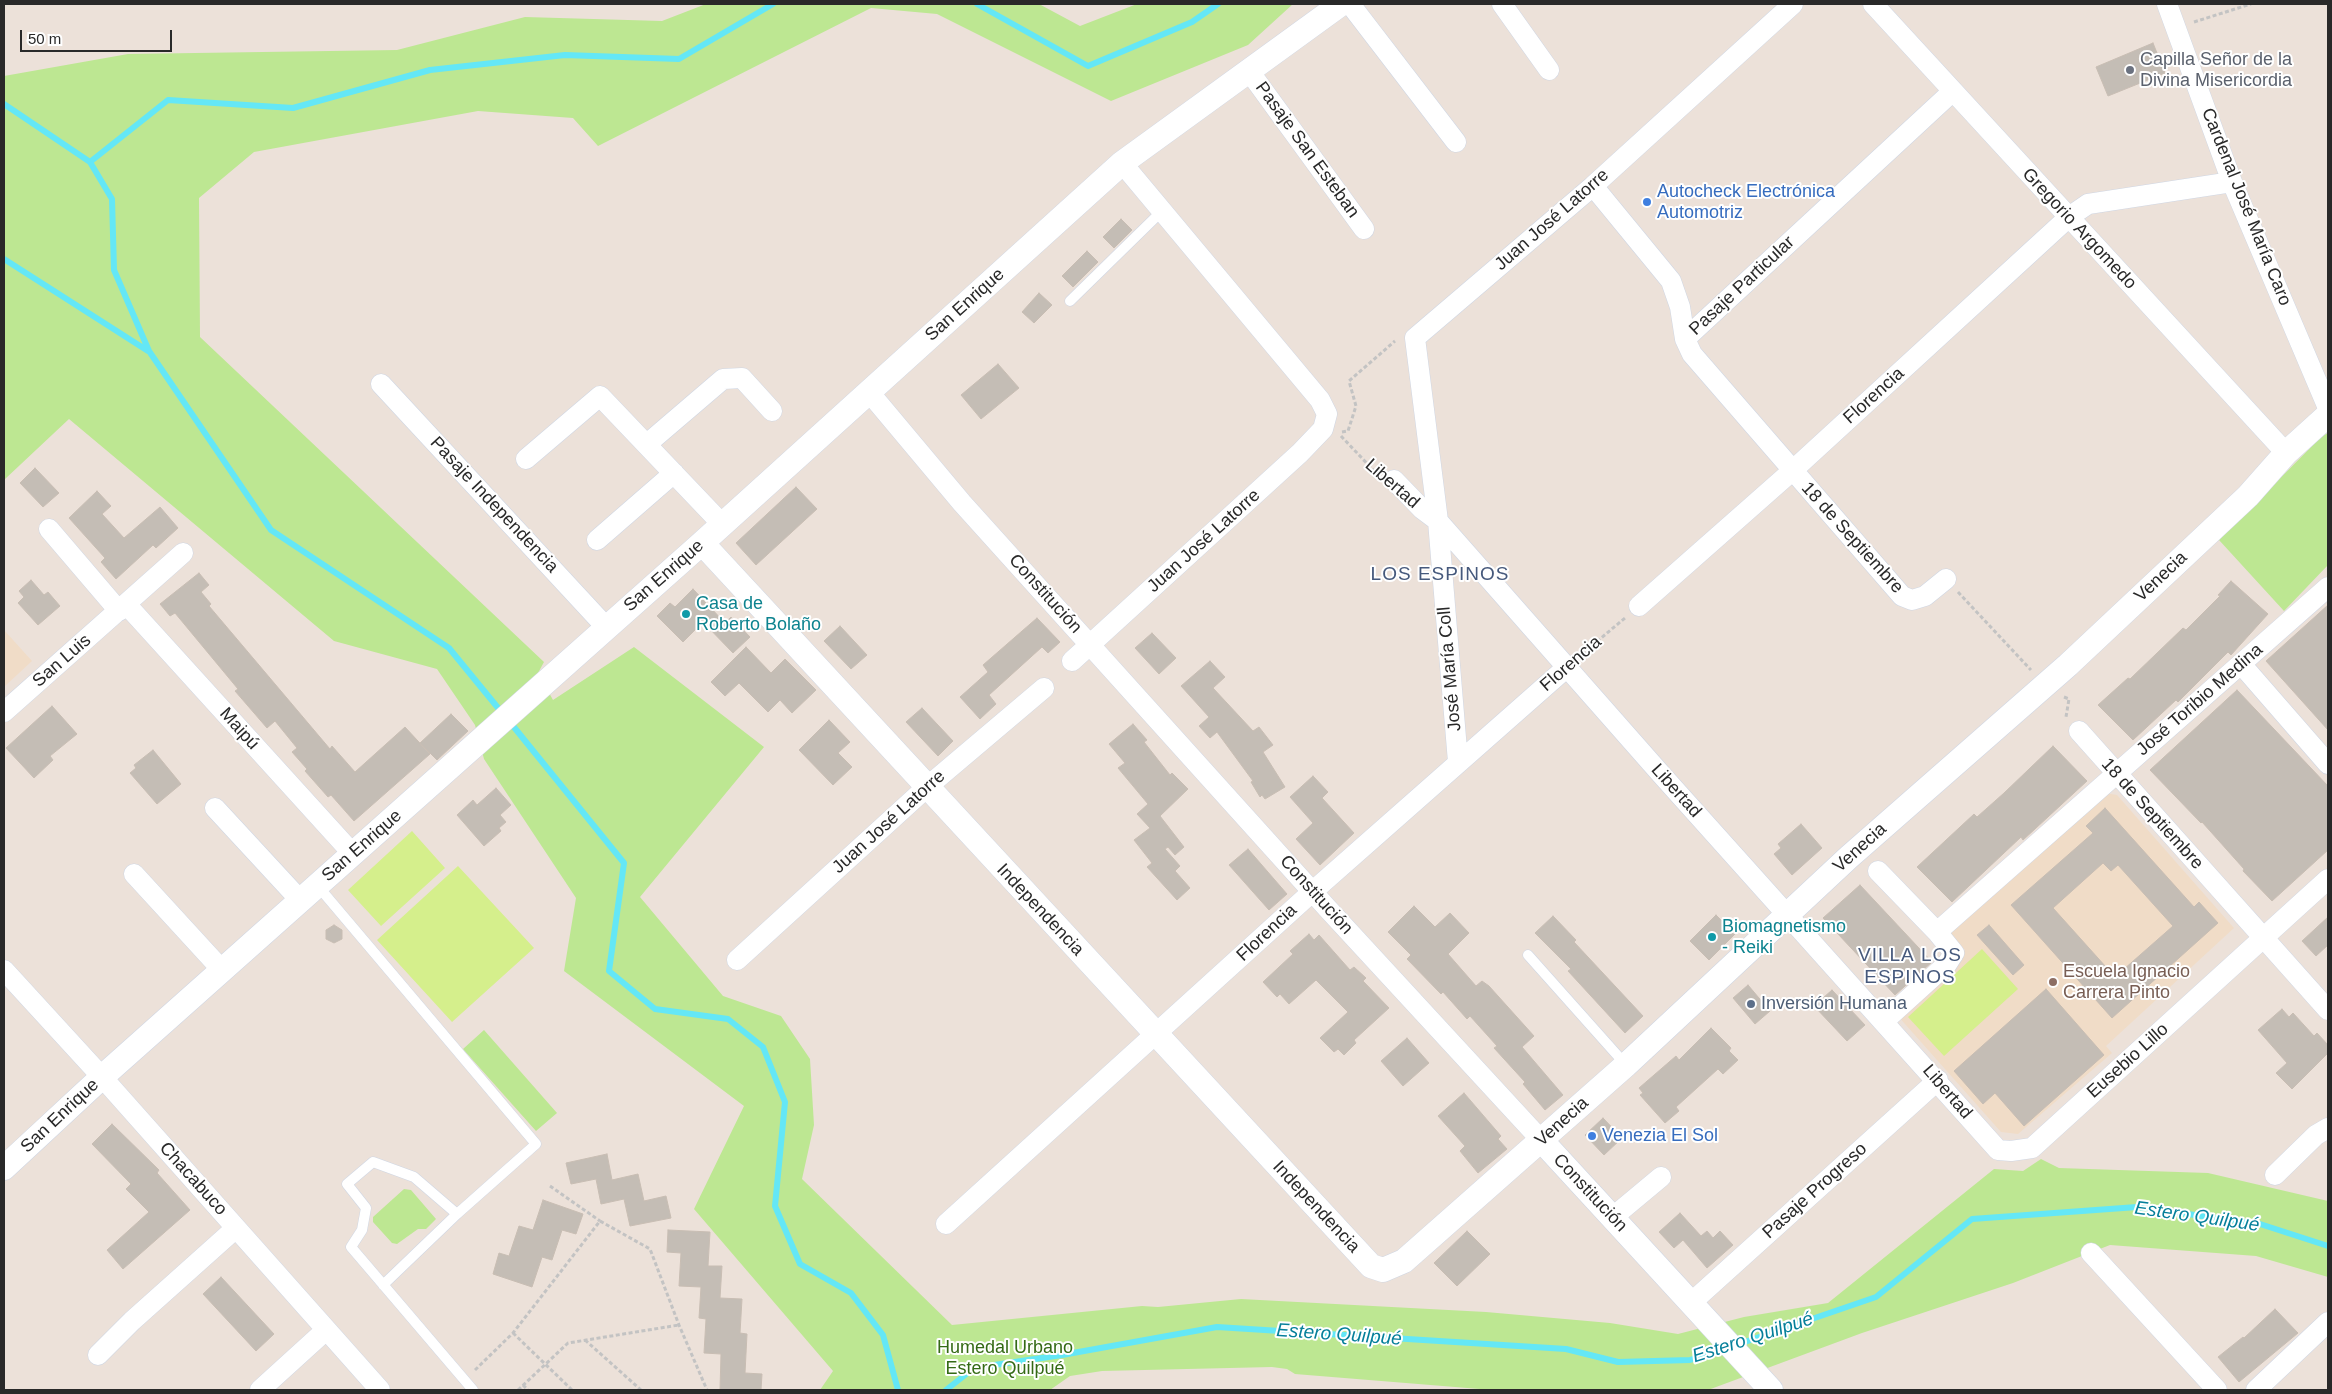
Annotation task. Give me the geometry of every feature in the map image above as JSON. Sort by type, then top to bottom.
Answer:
[{"type":"street","name":"San Enrique","points":[[4,1168],[102,1077],[702,543],[1122,163],[1341,4]]},
{"type":"street","points":[[1350,4],[1456,142]]},
{"type":"street","points":[[1502,4],[1549,70]]},
{"type":"street","name":"Juan José Latorre","points":[[1415,338],[1593,186],[1793,4]]},
{"type":"street","name":"Gregorio Argomedo","points":[[1873,4],[2286,453]]},
{"type":"street","name":"Cardenal José María Caro","points":[[2168,4],[2232,182],[2328,408]]},
{"type":"street","name":"Pasaje San Esteban","points":[[1249,71],[1364,229]]},
{"type":"street","name":"Pasaje Particular","points":[[1685,338],[1953,91]]},
{"type":"street","points":[[1122,163],[1162,211]]},
{"type":"street","name":"Florencia","points":[[1639,606],[1792,471],[2069,218],[2088,204],[2232,182]]},
{"type":"street","name":"18 de Septiembre","points":[[1593,186],[1671,281],[1680,307],[1685,338],[1692,354],[1902,596],[1912,600],[1925,596],[1946,579]]},
{"type":"street","name":"Juan José Latorre","points":[[1072,661],[1234,515],[1300,452],[1323,429],[1327,414],[1320,400],[1162,211]]},
{"type":"street","name":"José María Coll","points":[[1415,338],[1438,520],[1458,762]]},
{"type":"street","points":[[647,444],[722,380],[742,378],[772,411]]},
{"type":"street","name":"Pasaje Independencia","points":[[381,384],[606,627]]},
{"type":"street","name":"Constitución","points":[[869,392],[962,503],[1312,892],[1692,1302],[1765,1386]]},
{"type":"street","points":[[526,459],[600,396],[722,524]]},
{"type":"street","name":"Venecia","points":[[1383,1270],[1404,1261],[1542,1141],[1849,858],[2044,687],[2248,496],[2286,453],[2328,415]]},
{"type":"street","points":[[598,540],[674,473]]},
{"type":"street","name":"Libertad","points":[[1394,480],[1422,509],[1438,520],[1566,668],[1938,1080],[1998,1150],[2011,1151]]},
{"type":"street","points":[[49,529],[123,607]]},
{"type":"street","name":"Independencia","points":[[702,543],[1371,1266],[1383,1270]]},
{"type":"street","name":"San Luis","points":[[4,712],[183,553]]},
{"type":"street","name":"José Toribio Medina","points":[[1937,932],[2328,588]]},
{"type":"street","name":"Maipú","points":[[123,607],[353,854]]},
{"type":"street","points":[[2241,664],[2328,764]]},
{"type":"street","name":"Florencia","points":[[946,1224],[1312,892],[1566,668]]},
{"type":"street","name":"Juan José Latorre","points":[[737,960],[926,787],[1044,688]]},
{"type":"street","name":"18 de Septiembre","points":[[2079,731],[2328,1010]]},
{"type":"street","points":[[215,808],[309,892]]},
{"type":"street","points":[[1878,871],[1937,932],[1954,953],[1946,964],[1884,1021]]},
{"type":"street","points":[[134,874],[222,970]]},
{"type":"street","name":"Eusebio Lillo","points":[[2011,1151],[2032,1148],[2328,879]]},
{"type":"street","name":"Chacabuco","points":[[4,970],[102,1077],[380,1390]]},
{"type":"street","name":"Pasaje Progreso","points":[[1692,1302],[1938,1080]]},
{"type":"street","points":[[2275,1175],[2316,1135],[2328,1128]]},
{"type":"street","points":[[1613,1217],[1661,1177]]},
{"type":"street","points":[[98,1355],[132,1320],[236,1228]]},
{"type":"street","points":[[2091,1252],[2218,1390]]},
{"type":"street","points":[[2256,1390],[2328,1322]]},
{"type":"street","points":[[260,1390],[326,1330]]},
{"type":"lane","points":[[1070,301],[1162,211]]},
{"type":"lane","points":[[309,892],[536,1144],[457,1214],[383,1285]]},
{"type":"lane","points":[[1528,955],[1626,1065]]},
{"type":"lane","points":[[457,1214],[414,1177],[373,1162],[347,1184],[366,1208],[362,1230],[351,1248],[473,1390]]},
{"type":"path","points":[[2178,28],[2251,4]]},
{"type":"path","name":"Libertad","points":[[1394,480],[1383,480],[1338,433],[1348,431],[1356,406],[1349,381],[1395,341],[1415,338]]},
{"type":"path","points":[[1946,579],[2034,672],[2044,687],[2069,700],[2066,720],[2079,731]]},
{"type":"path","name":"Florencia","points":[[1566,668],[1639,606]]},
{"type":"path","points":[[550,1186],[600,1221],[650,1249],[679,1325],[707,1390]]},
{"type":"path","points":[[465,1381],[512,1333],[600,1221]]},
{"type":"path","points":[[518,1390],[568,1342],[679,1325]]},
{"type":"path","points":[[512,1333],[572,1390]]},
{"type":"path","points":[[585,1340],[641,1390]]},
{"type":"path","points":[[523,1386],[528,1390]]},
{"type":"shaded area","points":[[4,630],[32,661],[4,687]]},
{"type":"shaded area","name":"Escuela Ignacio Carrera Pinto","points":[[2105,793],[2117,795],[2234,928],[2106,1046],[2112,1053],[2018,1134],[2001,1132],[1897,1015],[1965,950],[1947,931]]},
{"type":"green space","name":"Humedal Urbano Estero Quilpué","points":[[706,4],[1039,4],[1080,26],[1137,4],[1293,4],[1248,45],[1111,101],[937,14],[871,8],[598,146],[573,118],[478,111],[254,152],[199,198],[200,337],[544,662],[538,673],[553,700],[634,647],[764,747],[640,897],[723,996],[781,1016],[810,1059],[814,1125],[802,1179],[952,1325],[1142,1306],[1158,1307],[1241,1299],[1486,1312],[1610,1323],[1678,1334],[1744,1317],[1828,1303],[1994,1169],[2023,1171],[2041,1159],[2059,1168],[2208,1173],[2328,1201],[2328,1277],[2256,1256],[2110,1245],[2013,1283],[1862,1333],[1708,1390],[1492,1390],[1295,1374],[1287,1369],[1272,1367],[1102,1371],[1070,1376],[1050,1390],[820,1390],[833,1371],[694,1209],[744,1106],[564,971],[576,898],[484,759],[475,725],[437,669],[334,641],[69,419],[4,480],[4,76],[128,54],[397,50],[525,17],[662,21]]},
{"type":"green space","points":[[2328,433],[2328,565],[2284,611],[2219,540],[2321,437]]},
{"type":"green space","points":[[412,831],[445,868],[381,926],[348,890]]},
{"type":"green space","points":[[458,866],[534,948],[452,1022],[377,940]]},
{"type":"green space","points":[[1982,949],[2018,989],[1944,1056],[1908,1017]]},
{"type":"green space","points":[[484,1030],[557,1113],[536,1131],[463,1049]]},
{"type":"green space","points":[[404,1189],[411,1190],[436,1219],[426,1229],[418,1229],[397,1244],[392,1243],[373,1222],[373,1217]]},
{"type":"building","name":"Capilla Señor de la Divina Misericordia","points":[[2153,43],[2165,73],[2108,96],[2096,67]]},
{"type":"building","points":[[1121,219],[1132,230],[1114,248],[1103,237]]},
{"type":"building","points":[[1087,251],[1098,262],[1073,287],[1062,276]]},
{"type":"building","points":[[1039,293],[1052,305],[1034,323],[1022,312]]},
{"type":"building","points":[[998,364],[1019,388],[981,419],[961,395]]},
{"type":"building","points":[[35,468],[59,493],[43,507],[20,483]]},
{"type":"building","points":[[796,487],[817,509],[756,565],[736,543]]},
{"type":"building","points":[[97,491],[111,506],[102,514],[124,538],[160,507],[178,528],[156,548],[153,545],[116,579],[101,562],[105,558],[69,518]]},
{"type":"building","points":[[199,573],[209,585],[201,592],[211,604],[209,606],[330,749],[332,746],[355,772],[405,727],[430,754],[354,821],[331,795],[328,797],[305,771],[307,769],[292,752],[297,748],[275,721],[267,728],[235,691],[238,689],[175,613],[170,616],[160,604]]},
{"type":"building","points":[[31,580],[44,595],[48,592],[60,606],[38,625],[18,603],[24,597],[19,591]]},
{"type":"building","points":[[2231,581],[2268,614],[2231,655],[2228,652],[2178,702],[2176,700],[2133,740],[2098,705],[2128,678],[2130,679],[2183,628],[2186,630],[2220,596],[2218,595]]},
{"type":"building","points":[[693,589],[725,623],[731,617],[750,637],[733,653],[703,622],[683,642],[657,616],[670,603],[675,607]]},
{"type":"building","points":[[2328,605],[2328,730],[2266,661]]},
{"type":"building","points":[[1037,618],[1060,642],[1048,653],[1042,647],[989,695],[996,704],[980,719],[960,697],[988,672],[983,665]]},
{"type":"building","points":[[840,626],[867,655],[851,669],[824,641]]},
{"type":"building","points":[[1152,633],[1176,658],[1159,674],[1135,648]]},
{"type":"building","points":[[746,647],[771,673],[785,659],[816,690],[792,713],[780,700],[768,712],[739,683],[725,696],[711,682]]},
{"type":"building","points":[[1210,661],[1225,677],[1213,688],[1253,731],[1259,727],[1273,745],[1263,752],[1285,787],[1265,799],[1262,795],[1260,797],[1251,782],[1253,781],[1217,732],[1210,738],[1199,726],[1209,717],[1181,686]]},
{"type":"building","points":[[2237,690],[2328,786],[2328,850],[2272,901],[2243,871],[2244,869],[2202,822],[2150,770]]},
{"type":"building","points":[[52,706],[77,734],[50,756],[53,760],[34,778],[6,748]]},
{"type":"building","points":[[922,708],[953,741],[938,756],[906,722]]},
{"type":"building","points":[[451,714],[468,731],[437,760],[420,743]]},
{"type":"building","points":[[829,720],[850,742],[838,753],[852,767],[833,785],[799,750]]},
{"type":"building","points":[[1133,724],[1147,740],[1144,742],[1170,775],[1172,773],[1188,789],[1160,816],[1184,847],[1175,855],[1168,847],[1165,849],[1180,866],[1175,871],[1190,888],[1177,900],[1147,867],[1152,863],[1134,840],[1150,828],[1137,814],[1148,804],[1118,768],[1125,763],[1109,744]]},
{"type":"building","points":[[2053,746],[2087,781],[2023,840],[2021,837],[1952,902],[1917,867],[1974,814],[1977,817],[2004,793]]},
{"type":"building","points":[[153,750],[181,784],[157,804],[130,773],[136,768],[134,765]]},
{"type":"building","points":[[1313,776],[1328,792],[1322,798],[1354,833],[1320,865],[1296,839],[1313,823],[1290,797]]},
{"type":"building","points":[[496,788],[511,805],[500,815],[506,822],[499,828],[501,831],[484,846],[457,815],[473,800],[477,805]]},
{"type":"building","points":[[2105,808],[2194,907],[2199,902],[2218,923],[2112,1018],[2011,905],[2093,833],[2086,826]],"holes":[[[2103,863],[2111,871],[2118,865],[2173,926],[2115,977],[2053,908]]]},
{"type":"building","points":[[1801,824],[1822,848],[1792,875],[1774,854],[1781,848],[1778,844]]},
{"type":"building","points":[[1248,849],[1287,894],[1269,910],[1229,865]]},
{"type":"building","points":[[1860,885],[1932,962],[1895,995],[1823,918]]},
{"type":"building","points":[[1414,906],[1435,927],[1450,913],[1469,933],[1448,954],[1476,986],[1482,981],[1489,986],[1534,1036],[1522,1047],[1563,1095],[1545,1110],[1523,1084],[1525,1082],[1494,1048],[1497,1046],[1470,1016],[1467,1019],[1443,992],[1441,994],[1407,959],[1411,955],[1388,932]]},
{"type":"building","name":"Biomagnetismo - Reiki","points":[[1716,915],[1735,934],[1709,960],[1690,941]]},
{"type":"building","points":[[1553,916],[1576,940],[1574,942],[1643,1016],[1625,1033],[1568,971],[1571,969],[1535,933]]},
{"type":"building","points":[[2328,917],[2328,945],[2316,956],[2302,941]]},
{"type":"building","points":[[334,925],[342,930],[342,939],[334,943],[326,939],[326,930]]},
{"type":"building","points":[[1989,925],[2024,965],[2013,975],[1977,935]]},
{"type":"building","points":[[1309,934],[1314,940],[1319,935],[1350,970],[1354,967],[1366,978],[1363,981],[1389,1008],[1354,1040],[1356,1043],[1344,1055],[1338,1049],[1334,1052],[1320,1038],[1348,1012],[1316,980],[1289,1004],[1280,994],[1277,997],[1263,982],[1293,954],[1290,951]]},
{"type":"building","name":"Inversión Humana","points":[[1748,985],[1770,1011],[1755,1024],[1733,998]]},
{"type":"building","points":[[2046,989],[2104,1055],[2024,1126],[1995,1093],[1983,1104],[1954,1071]]},
{"type":"building","points":[[1832,990],[1865,1025],[1847,1041],[1814,1006]]},
{"type":"building","points":[[2282,1009],[2289,1017],[2293,1013],[2314,1036],[2317,1033],[2328,1045],[2328,1053],[2292,1089],[2276,1073],[2287,1063],[2258,1030]]},
{"type":"building","points":[[1711,1028],[1731,1048],[1729,1051],[1738,1060],[1723,1074],[1718,1069],[1676,1107],[1679,1111],[1665,1123],[1640,1095],[1643,1093],[1639,1088],[1676,1056],[1679,1060]]},
{"type":"building","points":[[1407,1038],[1429,1063],[1403,1086],[1381,1061]]},
{"type":"building","points":[[1464,1093],[1501,1136],[1498,1139],[1507,1149],[1478,1173],[1460,1151],[1465,1146],[1438,1116]]},
{"type":"building","points":[[1603,1118],[1622,1138],[1604,1155],[1585,1135]]},
{"type":"building","points":[[112,1124],[159,1170],[157,1173],[190,1210],[123,1269],[107,1250],[149,1212],[126,1189],[131,1184],[92,1144]]},
{"type":"building","points":[[607,1154],[612,1180],[638,1174],[644,1201],[666,1196],[671,1218],[630,1226],[624,1199],[601,1204],[596,1179],[571,1184],[566,1163]]},
{"type":"building","points":[[543,1200],[583,1214],[576,1234],[562,1230],[552,1260],[542,1257],[532,1287],[493,1274],[499,1253],[509,1256],[519,1226],[533,1230]]},
{"type":"building","points":[[1680,1213],[1701,1236],[1707,1231],[1713,1238],[1720,1231],[1733,1245],[1707,1268],[1683,1240],[1674,1248],[1659,1232]]},
{"type":"building","points":[[668,1230],[710,1232],[708,1266],[722,1266],[720,1298],[742,1299],[740,1333],[747,1334],[745,1373],[762,1374],[761,1390],[720,1390],[721,1354],[704,1353],[706,1319],[699,1318],[701,1287],[679,1286],[681,1253],[667,1252]]},
{"type":"building","points":[[1467,1231],[1490,1254],[1457,1286],[1434,1263]]},
{"type":"building","points":[[221,1277],[274,1334],[256,1351],[203,1294]]},
{"type":"building","points":[[2275,1309],[2298,1333],[2239,1382],[2218,1357],[2244,1338]]},
{"type":"waterway","points":[[90,162],[168,100],[293,108],[430,70],[565,55],[679,59],[773,4]]},
{"type":"waterway","points":[[977,4],[1088,66],[1192,22],[1218,4]]},
{"type":"waterway","points":[[4,104],[90,162],[112,199],[114,270],[149,351],[271,530],[449,648],[503,714]]},
{"type":"waterway","points":[[4,259],[148,351]]},
{"type":"waterway","points":[[509,721],[624,863],[609,971],[655,1009],[728,1019],[763,1047],[785,1102],[775,1206],[800,1264],[851,1293],[883,1335],[898,1390]]},
{"type":"waterway","name":"Estero Quilpué","points":[[1736,1345],[1876,1297],[1972,1219],[2137,1207],[2260,1224],[2328,1246]]},
{"type":"waterway","name":"Estero Quilpué","points":[[946,1390],[974,1368],[1062,1355],[1217,1327],[1566,1349],[1618,1362],[1690,1360],[1726,1348]]},
{"type":"place","name":"Capilla Señor de la Divina Misericordia","points":[[2130,70]]},
{"type":"place","name":"Autocheck Electrónica Automotriz","points":[[1647,202]]},
{"type":"place","name":"Casa de Roberto Bolaño","points":[[686,614]]},
{"type":"place","name":"Biomagnetismo - Reiki","points":[[1712,937]]},
{"type":"place","name":"Escuela Ignacio Carrera Pinto","points":[[2053,982]]},
{"type":"place","name":"Inversión Humana","points":[[1751,1004]]},
{"type":"place","name":"Venezia El Sol","points":[[1592,1136]]},
{"type":"district","name":"LOS ESPINOS","points":[[1440,575]]},
{"type":"district","name":"VILLA LOS ESPINOS","points":[[1910,967]]}]
